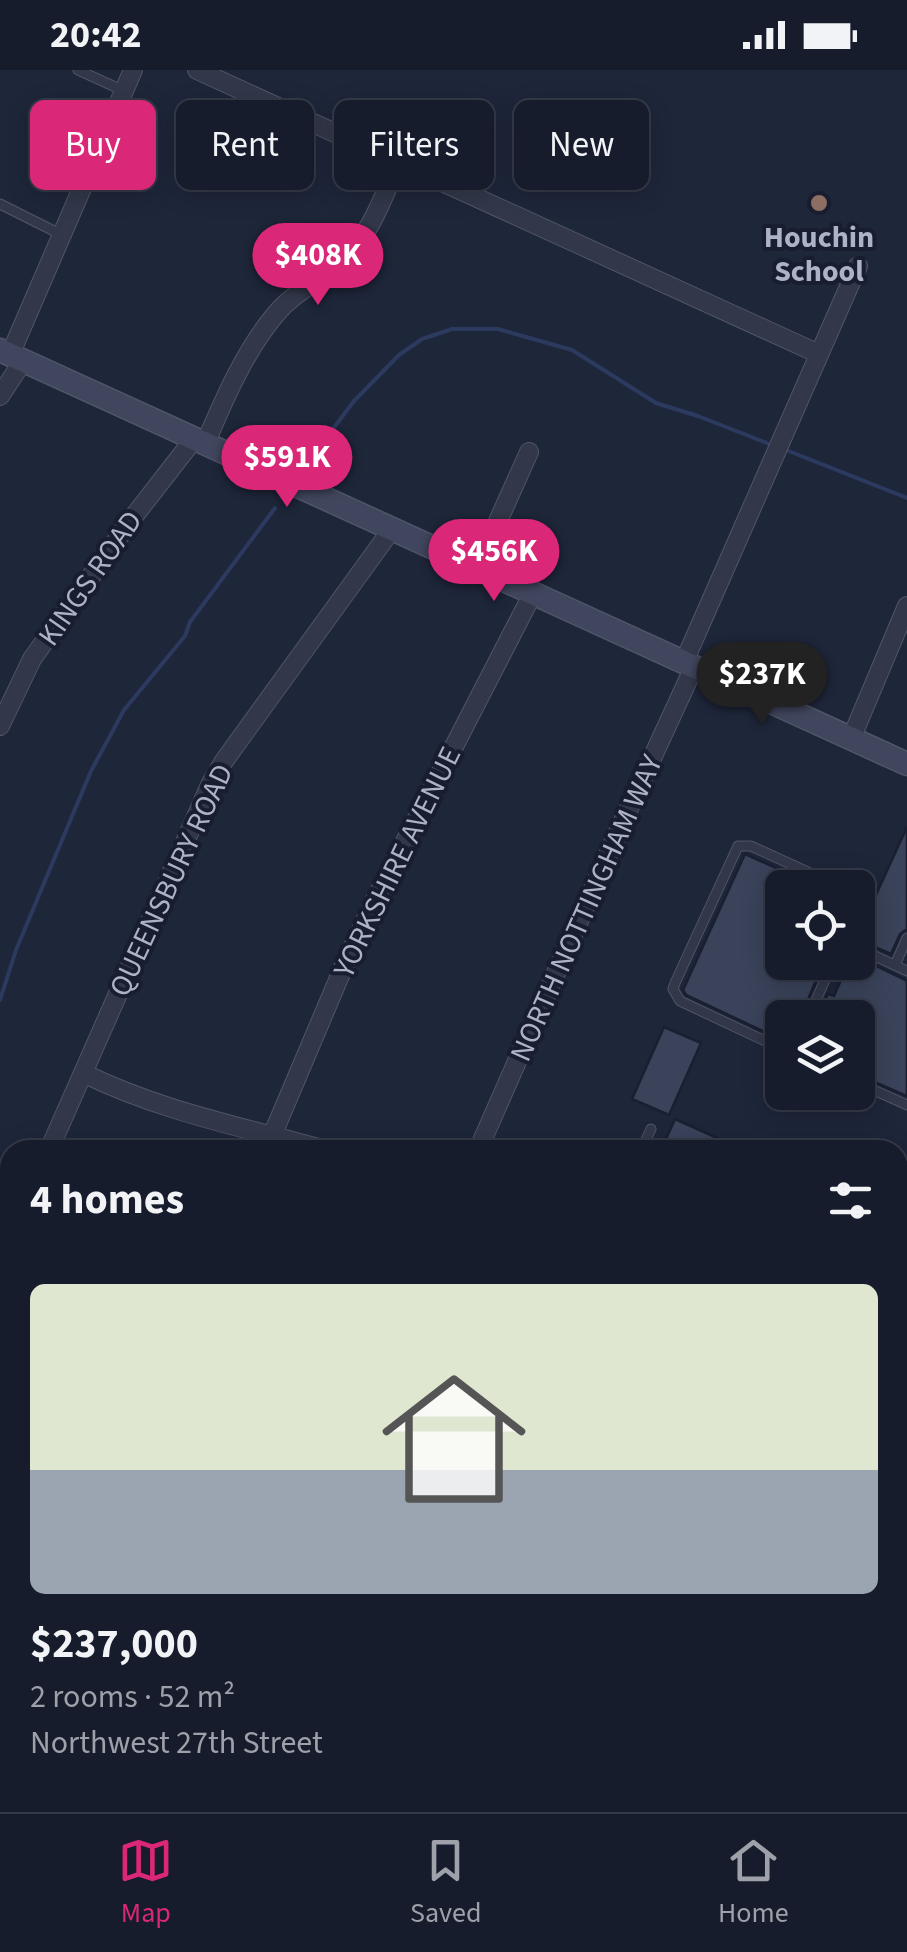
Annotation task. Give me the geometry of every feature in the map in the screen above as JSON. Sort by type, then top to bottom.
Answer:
[{"type":"main road","points":[[11,355],[907,764]]},
{"type":"street","points":[[0,396],[11,355],[133,70]]},
{"type":"street","points":[[197,70],[334,133]]},
{"type":"street","name":"KINGS ROAD","points":[[0,726],[40,648],[131,520],[199,441],[265,327],[285,304],[352,252],[385,190]]},
{"type":"street","points":[[459,190],[819,354]]},
{"type":"street","name":"NORTH NOTTINGHAM WAY","points":[[482,1140],[689,665],[769,464],[858,266]]},
{"type":"street","points":[[478,568],[528,452]]},
{"type":"street","name":"QUEENSBURY ROAD","points":[[53,1140],[211,783],[392,529]]},
{"type":"street","name":"YORKSHIRE AVENUE","points":[[272,1136],[376,898],[533,593]]},
{"type":"street","points":[[850,739],[907,606]]},
{"type":"street","points":[[83,1073],[164,1107],[287,1140]]},
{"type":"lane","points":[[78,70],[124,91]]},
{"type":"lane","points":[[0,204],[62,235]]},
{"type":"lane","points":[[765,1041],[680,1001],[675,996],[675,983],[738,846],[751,846],[804,870]]},
{"type":"lane","points":[[895,965],[907,938]]},
{"type":"lane","points":[[875,956],[907,971]]},
{"type":"lane","points":[[875,1091],[907,1105]]},
{"type":"lane","points":[[646,1140],[651,1129]]},
{"type":"building","points":[[907,827],[907,929],[900,934],[891,954],[875,947],[875,897]]},
{"type":"building","points":[[745,854],[780,870],[765,870],[765,980],[816,980],[808,1000],[765,1000],[765,1032],[686,995],[683,990]]},
{"type":"building","points":[[875,965],[907,981],[907,1096],[875,1082],[875,1000],[825,1000],[828,994],[834,996],[841,980],[875,980]]},
{"type":"building","points":[[664,1027],[701,1043],[669,1115],[632,1099]]},
{"type":"building","points":[[675,1119],[722,1140],[666,1140]]},
{"type":"waterway","points":[[308,462],[354,401],[399,355],[422,339],[452,329],[498,329],[572,350],[656,403],[772,445]]},
{"type":"waterway","points":[[786,450],[907,498]]},
{"type":"waterway","points":[[0,1000],[16,950],[91,771],[124,710],[185,636],[190,622],[275,508]]},
{"type":"place","name":"Houchin School","points":[[819,203]]}]
